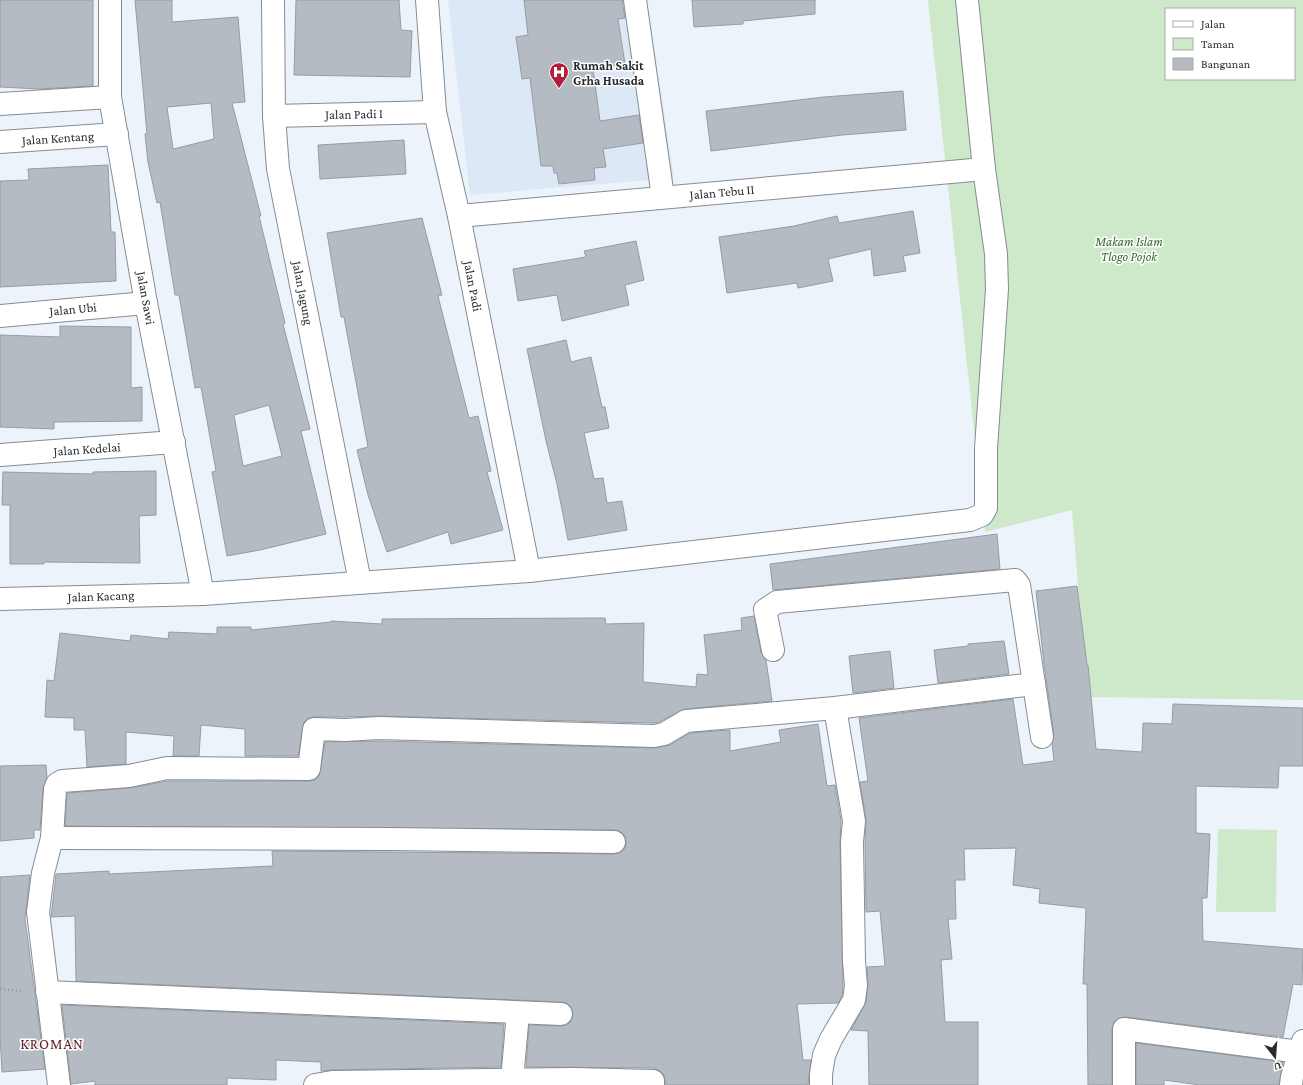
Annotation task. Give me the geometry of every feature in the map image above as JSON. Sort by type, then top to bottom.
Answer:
[{"type":"street","name":"Jalan Sawi","points":[[110,0],[110,97],[146,303],[203,594]]},
{"type":"street","name":"Jalan Jagung","points":[[273,0],[274,116],[278,169],[360,582]]},
{"type":"street","name":"Jalan Padi","points":[[427,0],[435,112],[459,216],[529,571]]},
{"type":"street","points":[[635,0],[663,197]]},
{"type":"street","name":"Jalan Kacang","points":[[0,599],[203,594],[529,571],[970,520],[982,515],[986,508],[986,448],[997,289],[996,254],[984,169],[967,0]]},
{"type":"street","points":[[0,104],[110,97]]},
{"type":"street","name":"Jalan Padi I","points":[[274,116],[435,112]]},
{"type":"street","name":"Jalan Kentang","points":[[0,142],[117,134]]},
{"type":"street","name":"Jalan Tebu II","points":[[459,216],[984,169]]},
{"type":"street","name":"Jalan Ubi","points":[[0,316],[146,303]]},
{"type":"street","name":"Jalan Kedelai","points":[[0,455],[174,442]]},
{"type":"street","points":[[773,650],[765,610],[777,602],[1015,580],[1019,584],[1042,736]]},
{"type":"street","points":[[59,1085],[38,912],[43,873],[52,838],[55,789],[57,784],[62,781],[130,776],[167,768],[309,769],[314,729],[345,730],[379,728],[654,736],[664,734],[686,721],[835,708],[1034,684]]},
{"type":"street","points":[[822,1085],[821,1074],[824,1055],[831,1039],[854,1000],[856,986],[854,961],[852,842],[854,821],[835,708]]},
{"type":"street","points":[[52,838],[374,839],[614,842]]},
{"type":"street","points":[[47,992],[561,1014]]},
{"type":"street","points":[[512,1080],[518,1013]]},
{"type":"street","points":[[1124,1085],[1124,1029],[1301,1047],[1295,1080]]},
{"type":"street","points":[[315,1085],[332,1082],[574,1079],[653,1081],[653,1085]]},
{"type":"shaded area","name":"Rumah Sakit Grha Husada","points":[[448,0],[647,0],[674,178],[470,195]]},
{"type":"green space","name":"Makam Islam Tlogo Pojok","points":[[928,0],[1303,0],[1303,700],[1087,697],[1072,510],[985,532]]},
{"type":"green space","points":[[1218,829],[1277,830],[1276,912],[1216,912]]},
{"type":"building","points":[[0,0],[93,0],[93,86],[39,89],[0,87]]},
{"type":"building","points":[[135,0],[172,0],[172,22],[238,17],[245,102],[232,103],[261,216],[259,216],[285,323],[283,324],[310,429],[301,431],[326,534],[260,550],[227,556],[212,472],[216,471],[201,387],[195,388],[179,295],[175,295],[160,202],[157,203],[148,162],[145,134],[147,134]],"holes":[[[211,103],[214,139],[173,149],[167,107]],[[269,405],[282,456],[243,466],[234,415]]]},
{"type":"building","points":[[296,0],[399,0],[401,30],[412,31],[410,77],[294,75]]},
{"type":"building","points":[[524,0],[622,0],[625,18],[618,19],[625,64],[593,69],[600,121],[639,115],[643,143],[603,149],[606,167],[594,168],[595,180],[559,184],[557,173],[554,173],[553,166],[541,166],[530,78],[522,79],[516,37],[528,35]]},
{"type":"building","points":[[692,0],[815,0],[815,14],[743,21],[743,24],[694,27]]},
{"type":"building","points":[[903,91],[906,130],[842,135],[711,151],[706,111],[824,97]]},
{"type":"building","points":[[404,140],[406,174],[320,179],[318,145]]},
{"type":"building","points":[[108,165],[111,232],[115,232],[116,281],[0,287],[0,181],[29,180],[28,169]]},
{"type":"building","points":[[913,211],[920,253],[903,256],[906,271],[874,276],[871,249],[828,259],[833,281],[798,288],[797,283],[727,293],[719,237],[794,226],[837,216],[839,223]]},
{"type":"building","points":[[422,218],[442,295],[438,296],[469,418],[478,416],[491,471],[487,472],[503,530],[451,544],[448,532],[387,552],[368,495],[357,450],[368,447],[344,317],[341,317],[327,233]]},
{"type":"building","points":[[636,241],[644,280],[625,285],[629,305],[562,321],[557,295],[518,301],[513,269],[586,257],[584,251]]},
{"type":"building","points":[[60,326],[131,327],[131,388],[142,387],[142,421],[54,422],[54,429],[0,427],[0,335],[60,337]]},
{"type":"building","points":[[566,340],[571,362],[591,357],[602,407],[605,407],[609,428],[584,433],[594,479],[603,478],[607,503],[622,501],[627,530],[568,540],[527,349]]},
{"type":"building","points":[[156,471],[156,515],[139,516],[140,563],[44,562],[44,564],[10,564],[10,505],[2,505],[3,472],[93,474],[93,472]]},
{"type":"building","points":[[997,534],[1000,569],[773,590],[770,564]]},
{"type":"building","points":[[1077,586],[1088,665],[1096,749],[1142,752],[1143,723],[1172,724],[1173,704],[1303,708],[1303,766],[1279,766],[1278,788],[1196,786],[1196,833],[1210,834],[1207,898],[1202,898],[1203,941],[1303,949],[1302,985],[1293,984],[1283,1037],[1126,1017],[1119,1018],[1114,1022],[1112,1029],[1112,1085],[1088,1085],[1087,984],[1083,984],[1086,908],[1039,903],[1040,889],[1013,885],[1016,848],[964,849],[965,880],[955,880],[956,919],[948,919],[952,959],[941,960],[945,1022],[978,1022],[978,1085],[869,1085],[868,1031],[851,1030],[866,1002],[868,985],[867,967],[885,966],[880,911],[866,912],[866,819],[860,782],[868,781],[859,718],[1013,699],[1023,765],[1054,761],[1052,743],[1054,735],[1036,591]]},
{"type":"building","points":[[754,616],[761,652],[766,660],[772,701],[685,709],[659,722],[653,723],[379,716],[314,717],[308,718],[304,722],[298,756],[245,756],[245,729],[201,725],[199,756],[173,756],[174,736],[126,732],[126,764],[87,767],[85,730],[74,730],[74,718],[45,717],[47,680],[54,681],[60,633],[130,641],[131,635],[168,639],[169,632],[217,634],[217,627],[251,627],[251,630],[331,621],[382,624],[382,619],[605,618],[606,624],[644,623],[643,682],[696,687],[697,674],[708,675],[704,635],[742,630],[741,618]]},
{"type":"building","points":[[1004,641],[1009,674],[938,683],[934,650],[968,646],[968,644]]},
{"type":"building","points":[[890,651],[894,688],[853,693],[849,656]]},
{"type":"building","points":[[818,724],[827,786],[835,785],[841,821],[840,842],[843,986],[842,996],[838,1003],[797,1004],[803,1060],[811,1060],[808,1085],[666,1085],[664,1075],[659,1070],[653,1068],[526,1067],[529,1025],[567,1025],[572,1020],[572,1008],[567,1003],[562,1002],[76,981],[75,916],[51,917],[56,874],[109,871],[109,874],[273,866],[272,851],[614,854],[620,853],[625,848],[626,843],[625,836],[620,831],[614,830],[65,826],[67,793],[130,788],[168,781],[315,780],[319,776],[325,742],[379,741],[654,748],[670,745],[690,733],[730,730],[730,751],[781,742],[779,730]]},
{"type":"building","points":[[46,765],[47,778],[43,788],[40,830],[34,830],[34,838],[0,841],[0,766]]},
{"type":"building","points":[[30,875],[25,919],[45,1069],[2,1072],[0,1035],[0,877]]},
{"type":"building","points":[[62,1005],[504,1024],[501,1067],[321,1071],[321,1062],[276,1060],[276,1080],[227,1078],[227,1085],[95,1085],[95,1081],[71,1084]]},
{"type":"building","points":[[1136,1043],[1283,1062],[1279,1085],[1200,1085],[1164,1080],[1164,1085],[1136,1085]]},
{"type":"place","name":"Rumah Sakit Grha Husada","points":[[559,89]]},
{"type":"district","name":"KROMAN","points":[[52,1044]]}]
